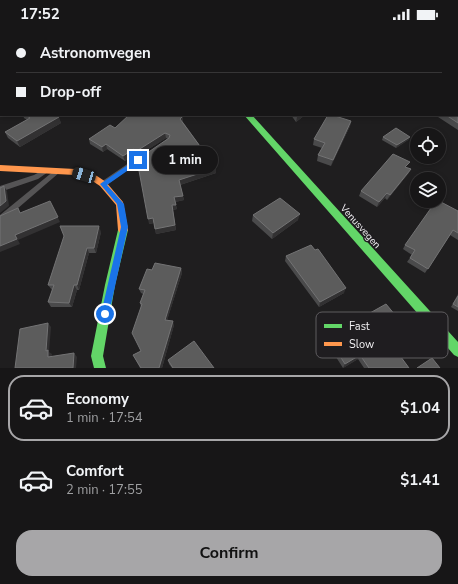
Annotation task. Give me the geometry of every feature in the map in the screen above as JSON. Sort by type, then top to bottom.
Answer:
[{"type":"street","name":"Venusvegen","points":[[249,116],[423,312]]},
{"type":"street","points":[[0,168],[75,172],[94,178],[103,184],[120,204],[124,227],[110,285],[97,356],[100,368]]},
{"type":"street","name":"Venusvegen","points":[[448,340],[458,351]]},
{"type":"lane","points":[[103,184],[150,152]]},
{"type":"lane","points":[[0,189],[36,177],[47,170]]},
{"type":"lane","points":[[0,219],[58,171]]},
{"type":"building","points":[[27,116],[59,117],[17,141],[5,132],[30,118]]},
{"type":"building","points":[[128,116],[183,116],[180,119],[216,168],[179,180],[183,196],[174,197],[176,205],[172,205],[175,225],[155,229],[153,218],[148,219],[137,160],[169,138],[170,135],[165,133],[135,152],[134,149],[123,156],[106,144],[102,147],[89,139],[110,125],[115,128]]},
{"type":"building","points":[[327,116],[335,116],[351,121],[333,160],[318,155],[325,143],[314,139]]},
{"type":"building","points":[[448,116],[458,116],[458,123]]},
{"type":"building","points":[[396,128],[410,137],[397,145],[383,137]]},
{"type":"building","points":[[393,154],[410,162],[405,167],[411,169],[390,195],[387,193],[379,202],[361,191]]},
{"type":"building","points":[[4,186],[6,201],[0,206],[0,188]]},
{"type":"building","points":[[280,198],[300,214],[273,233],[253,215]]},
{"type":"building","points":[[50,201],[58,217],[15,235],[17,239],[0,246],[0,216],[18,208],[20,213]]},
{"type":"building","points":[[446,205],[458,211],[458,233],[453,230],[428,269],[410,258],[415,250],[405,245],[431,208],[446,208]]},
{"type":"building","points":[[60,226],[99,226],[94,248],[87,248],[77,285],[74,285],[69,303],[48,302],[54,285],[48,285],[64,236]]},
{"type":"building","points":[[311,245],[315,250],[318,249],[346,288],[320,302],[286,256]]},
{"type":"building","points":[[155,263],[181,268],[165,320],[173,321],[159,368],[141,368],[133,355],[141,351],[132,333],[145,290],[139,289],[147,269],[152,270]]},
{"type":"building","points":[[458,296],[458,307],[453,304]]},
{"type":"building","points":[[386,304],[393,312],[372,312]]},
{"type":"building","points":[[48,323],[46,351],[48,350],[48,357],[74,353],[73,368],[15,368],[20,329]]},
{"type":"building","points":[[194,341],[214,368],[173,368],[168,360]]},
{"type":"building","points":[[341,358],[355,358],[345,364]]},
{"type":"building","points":[[362,358],[402,358],[409,368],[369,368]]},
{"type":"building","points":[[432,358],[440,368],[417,368]]},
{"type":"traffic: fast","points":[[249,116],[423,312]]},
{"type":"traffic: fast","points":[[100,368],[97,356],[110,285],[123,230]]},
{"type":"traffic: fast","points":[[448,340],[458,351]]},
{"type":"traffic: slow","points":[[0,168],[75,172],[94,178],[103,184],[120,204],[123,230]]},
{"type":"route","points":[[105,314],[110,285],[124,227],[120,204],[103,184],[138,160]]}]
